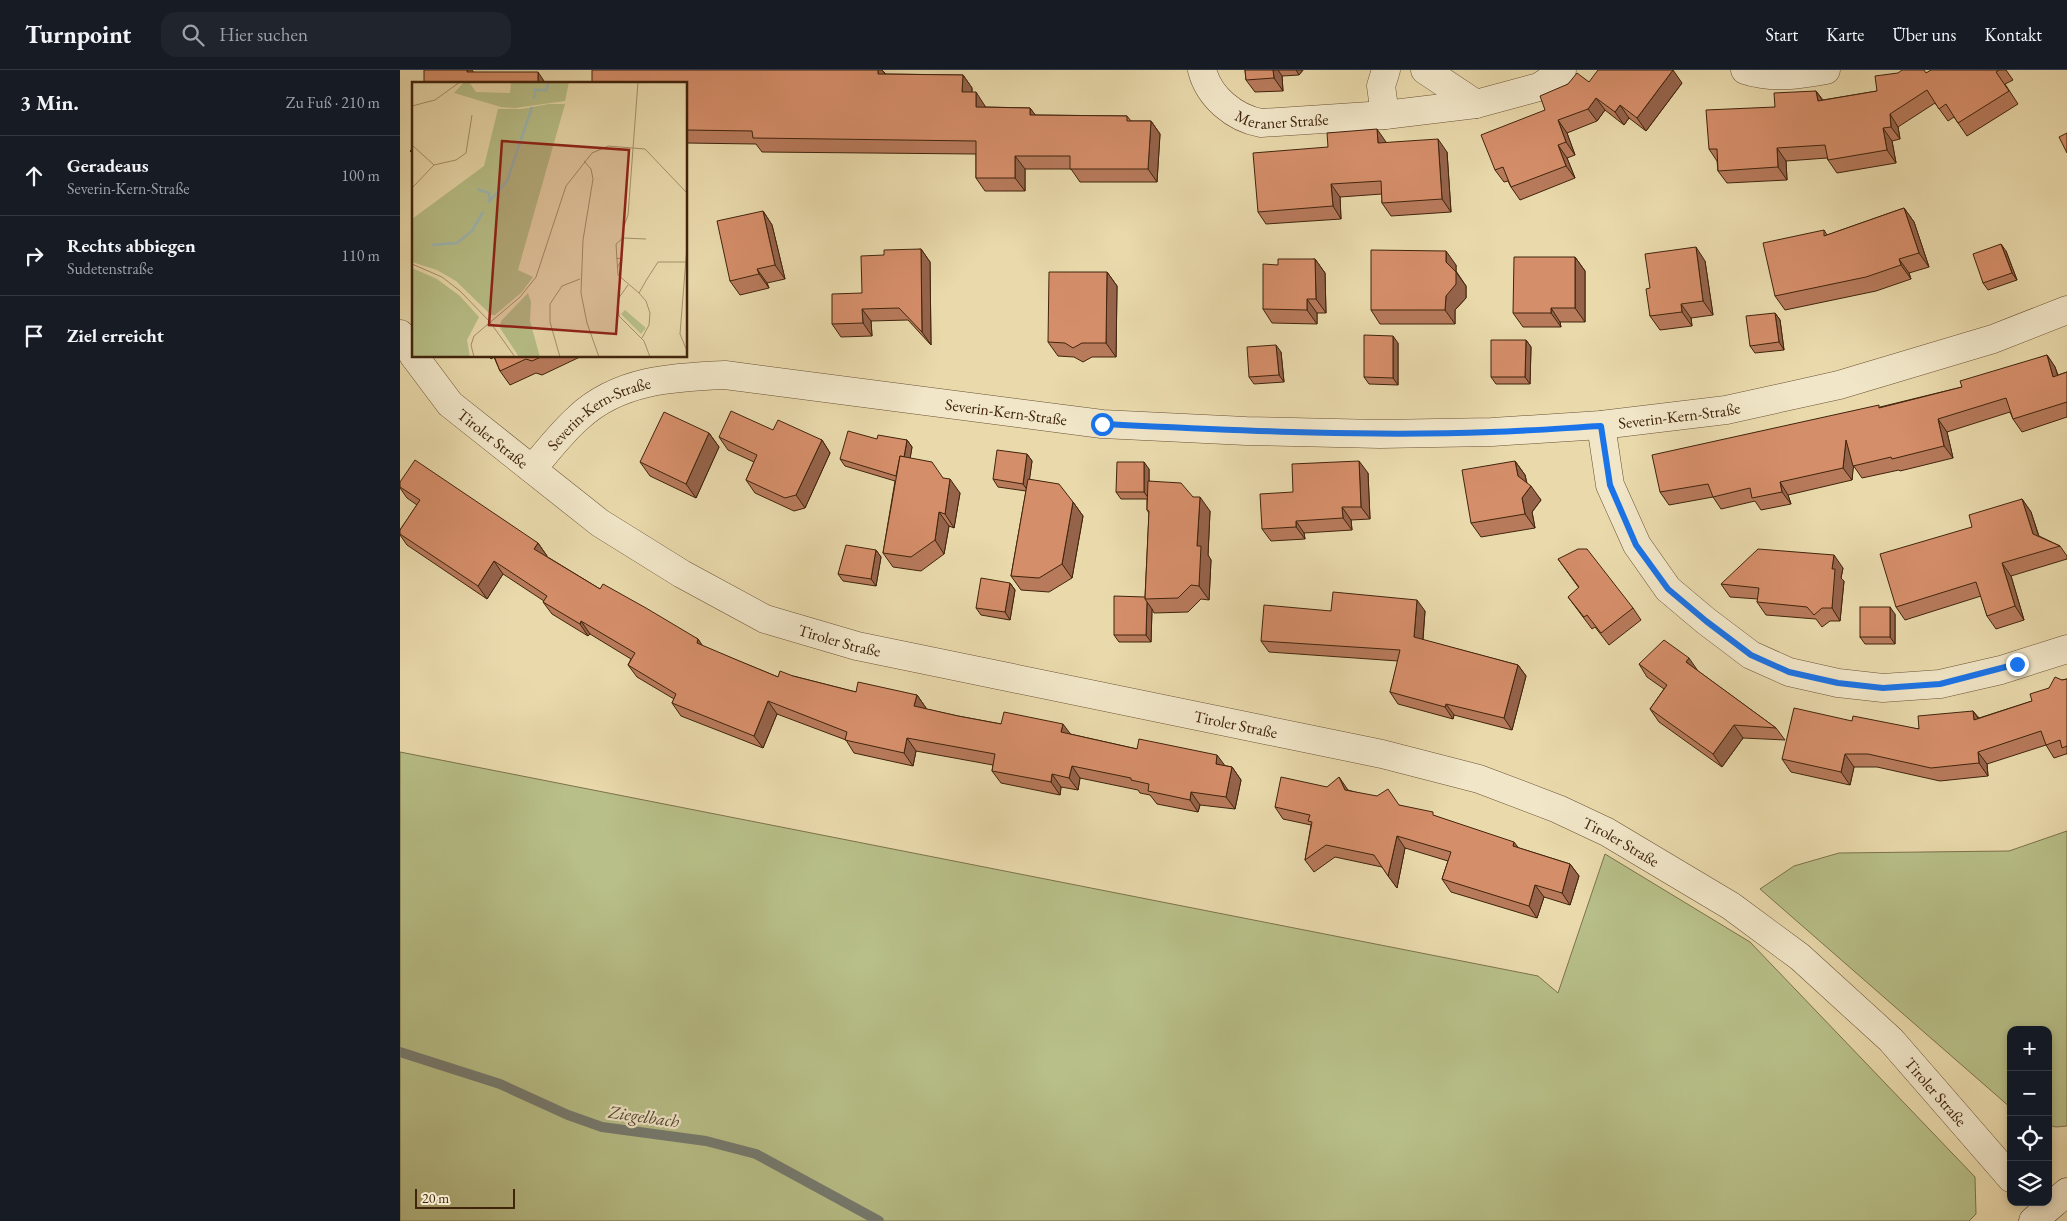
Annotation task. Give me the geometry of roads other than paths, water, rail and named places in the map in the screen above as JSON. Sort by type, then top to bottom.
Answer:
[{"type":"street","name":"Meraner Straße","points":[[1202,70],[1206,85],[1213,95],[1238,115],[1261,123],[1385,116],[1476,104],[1538,87],[1562,70]]},
{"type":"street","points":[[1385,116],[1382,86],[1386,70]]},
{"type":"street","points":[[1425,70],[1476,104]]},
{"type":"street","points":[[1745,70],[1755,74],[1794,76],[1826,70]]},
{"type":"street","name":"Severin-Kern-Straße","points":[[532,469],[577,418],[598,402],[623,390],[652,381],[685,376],[725,375],[1102,424],[1246,431],[1380,434],[1492,432],[1601,426],[1726,410],[1839,386],[1992,339],[2067,310]]},
{"type":"street","name":"Tiroler Straße","points":[[400,334],[412,353]]},
{"type":"street","name":"Tiroler Straße","points":[[416,358],[450,404],[600,523],[682,574],[765,619],[857,646],[1382,754],[1479,779],[1558,809],[1607,832],[1730,906],[1800,957],[1891,1040],[2007,1173]]},
{"type":"street","points":[[1601,426],[1610,485],[1636,545],[1668,589],[1751,655],[1789,672],[1838,683],[1883,688],[1940,684],[2001,670],[2067,649]]},
{"type":"street","points":[[2039,1214],[2067,1192]]},
{"type":"waterway","name":"Ziegelbach","points":[[400,1052],[500,1084],[568,1115],[602,1127],[706,1141],[756,1154],[879,1221]]}]
